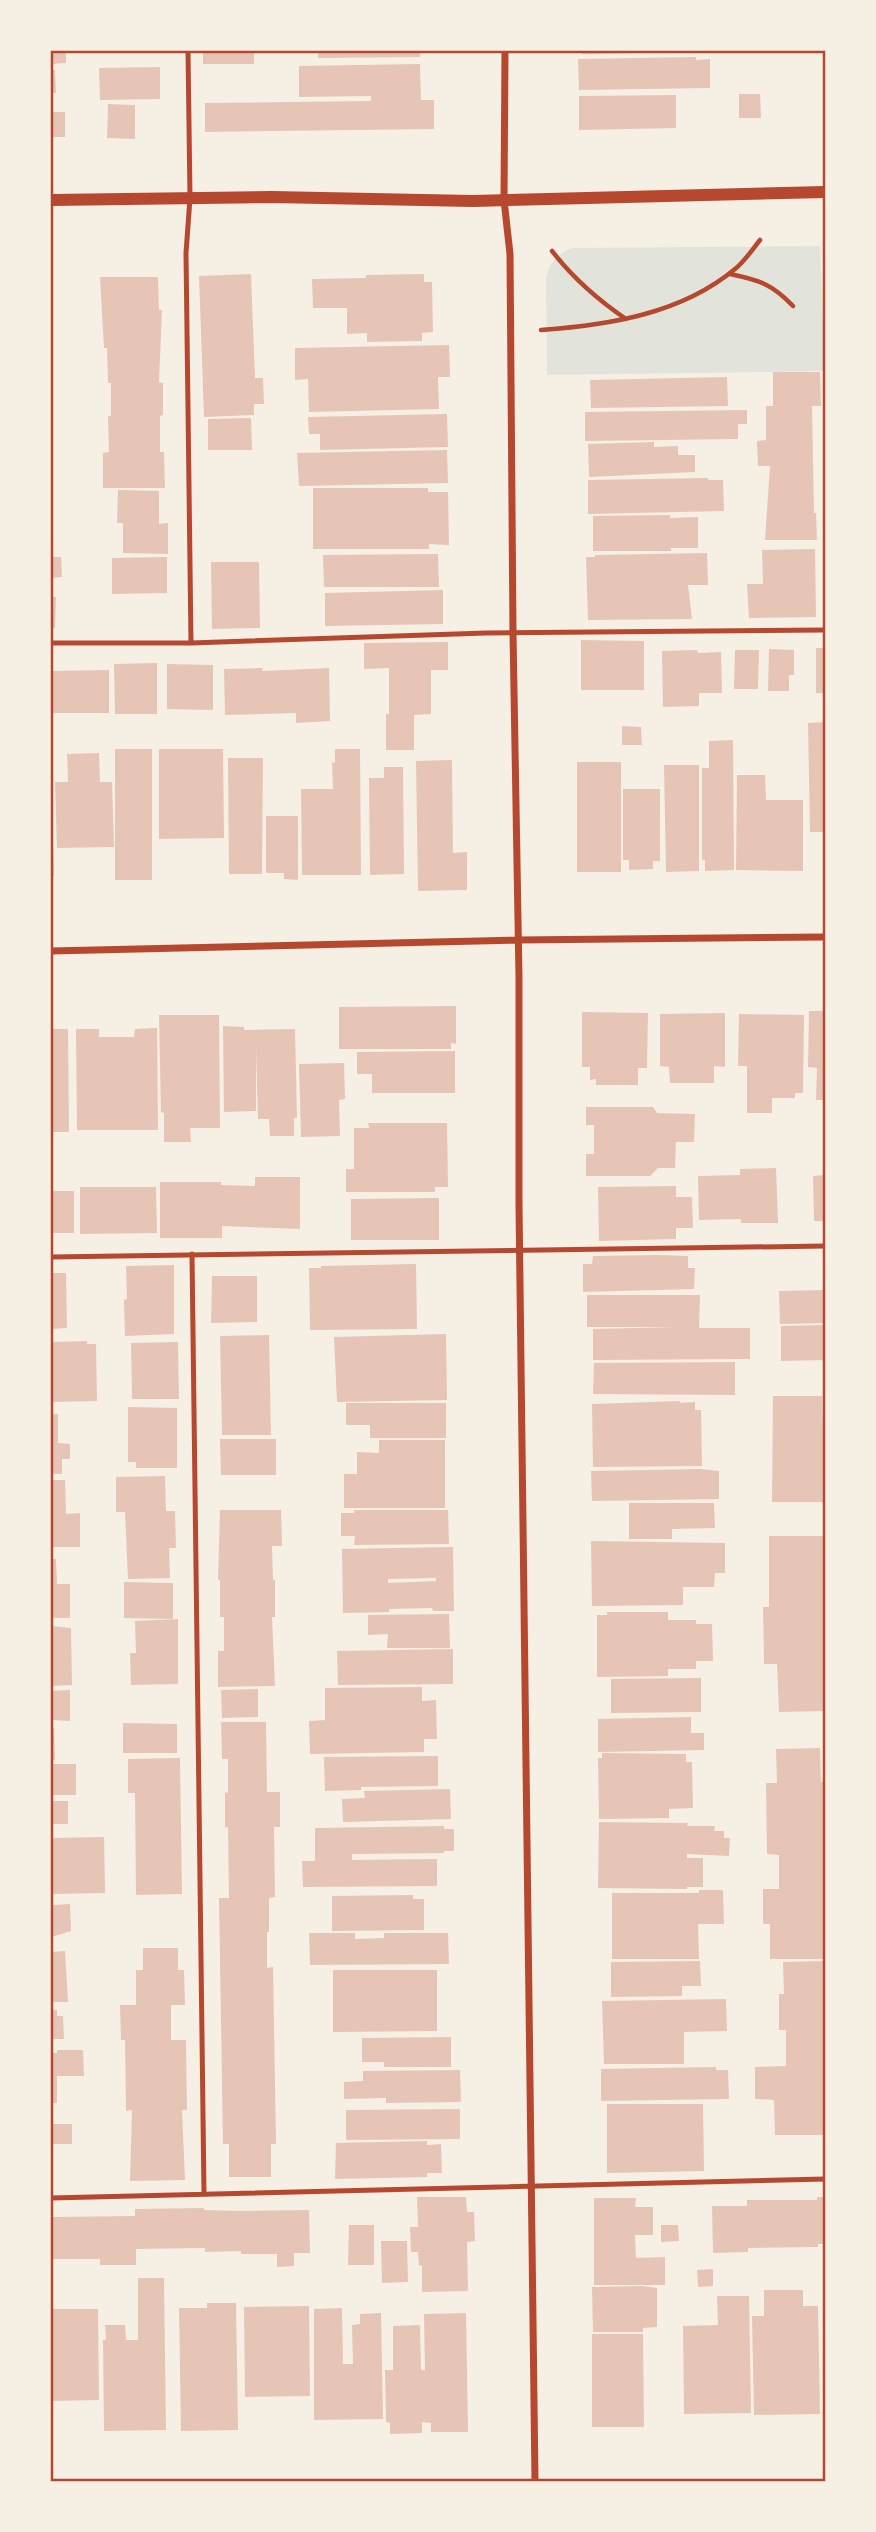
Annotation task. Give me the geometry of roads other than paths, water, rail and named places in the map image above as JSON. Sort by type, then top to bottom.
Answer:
[{"type":"street","points":[[505,51],[505,200],[510,254],[535,2481]]},
{"type":"street","points":[[51,200],[505,200],[825,192]]},
{"type":"street","points":[[51,951],[518,940],[825,937]]},
{"type":"lane","points":[[188,51],[190,198],[186,253],[191,643]]},
{"type":"lane","points":[[51,643],[191,643],[513,634],[825,630]]},
{"type":"lane","points":[[51,1257],[825,1246]]},
{"type":"lane","points":[[191,1254],[204,2193]]},
{"type":"lane","points":[[51,2198],[825,2179]]}]
